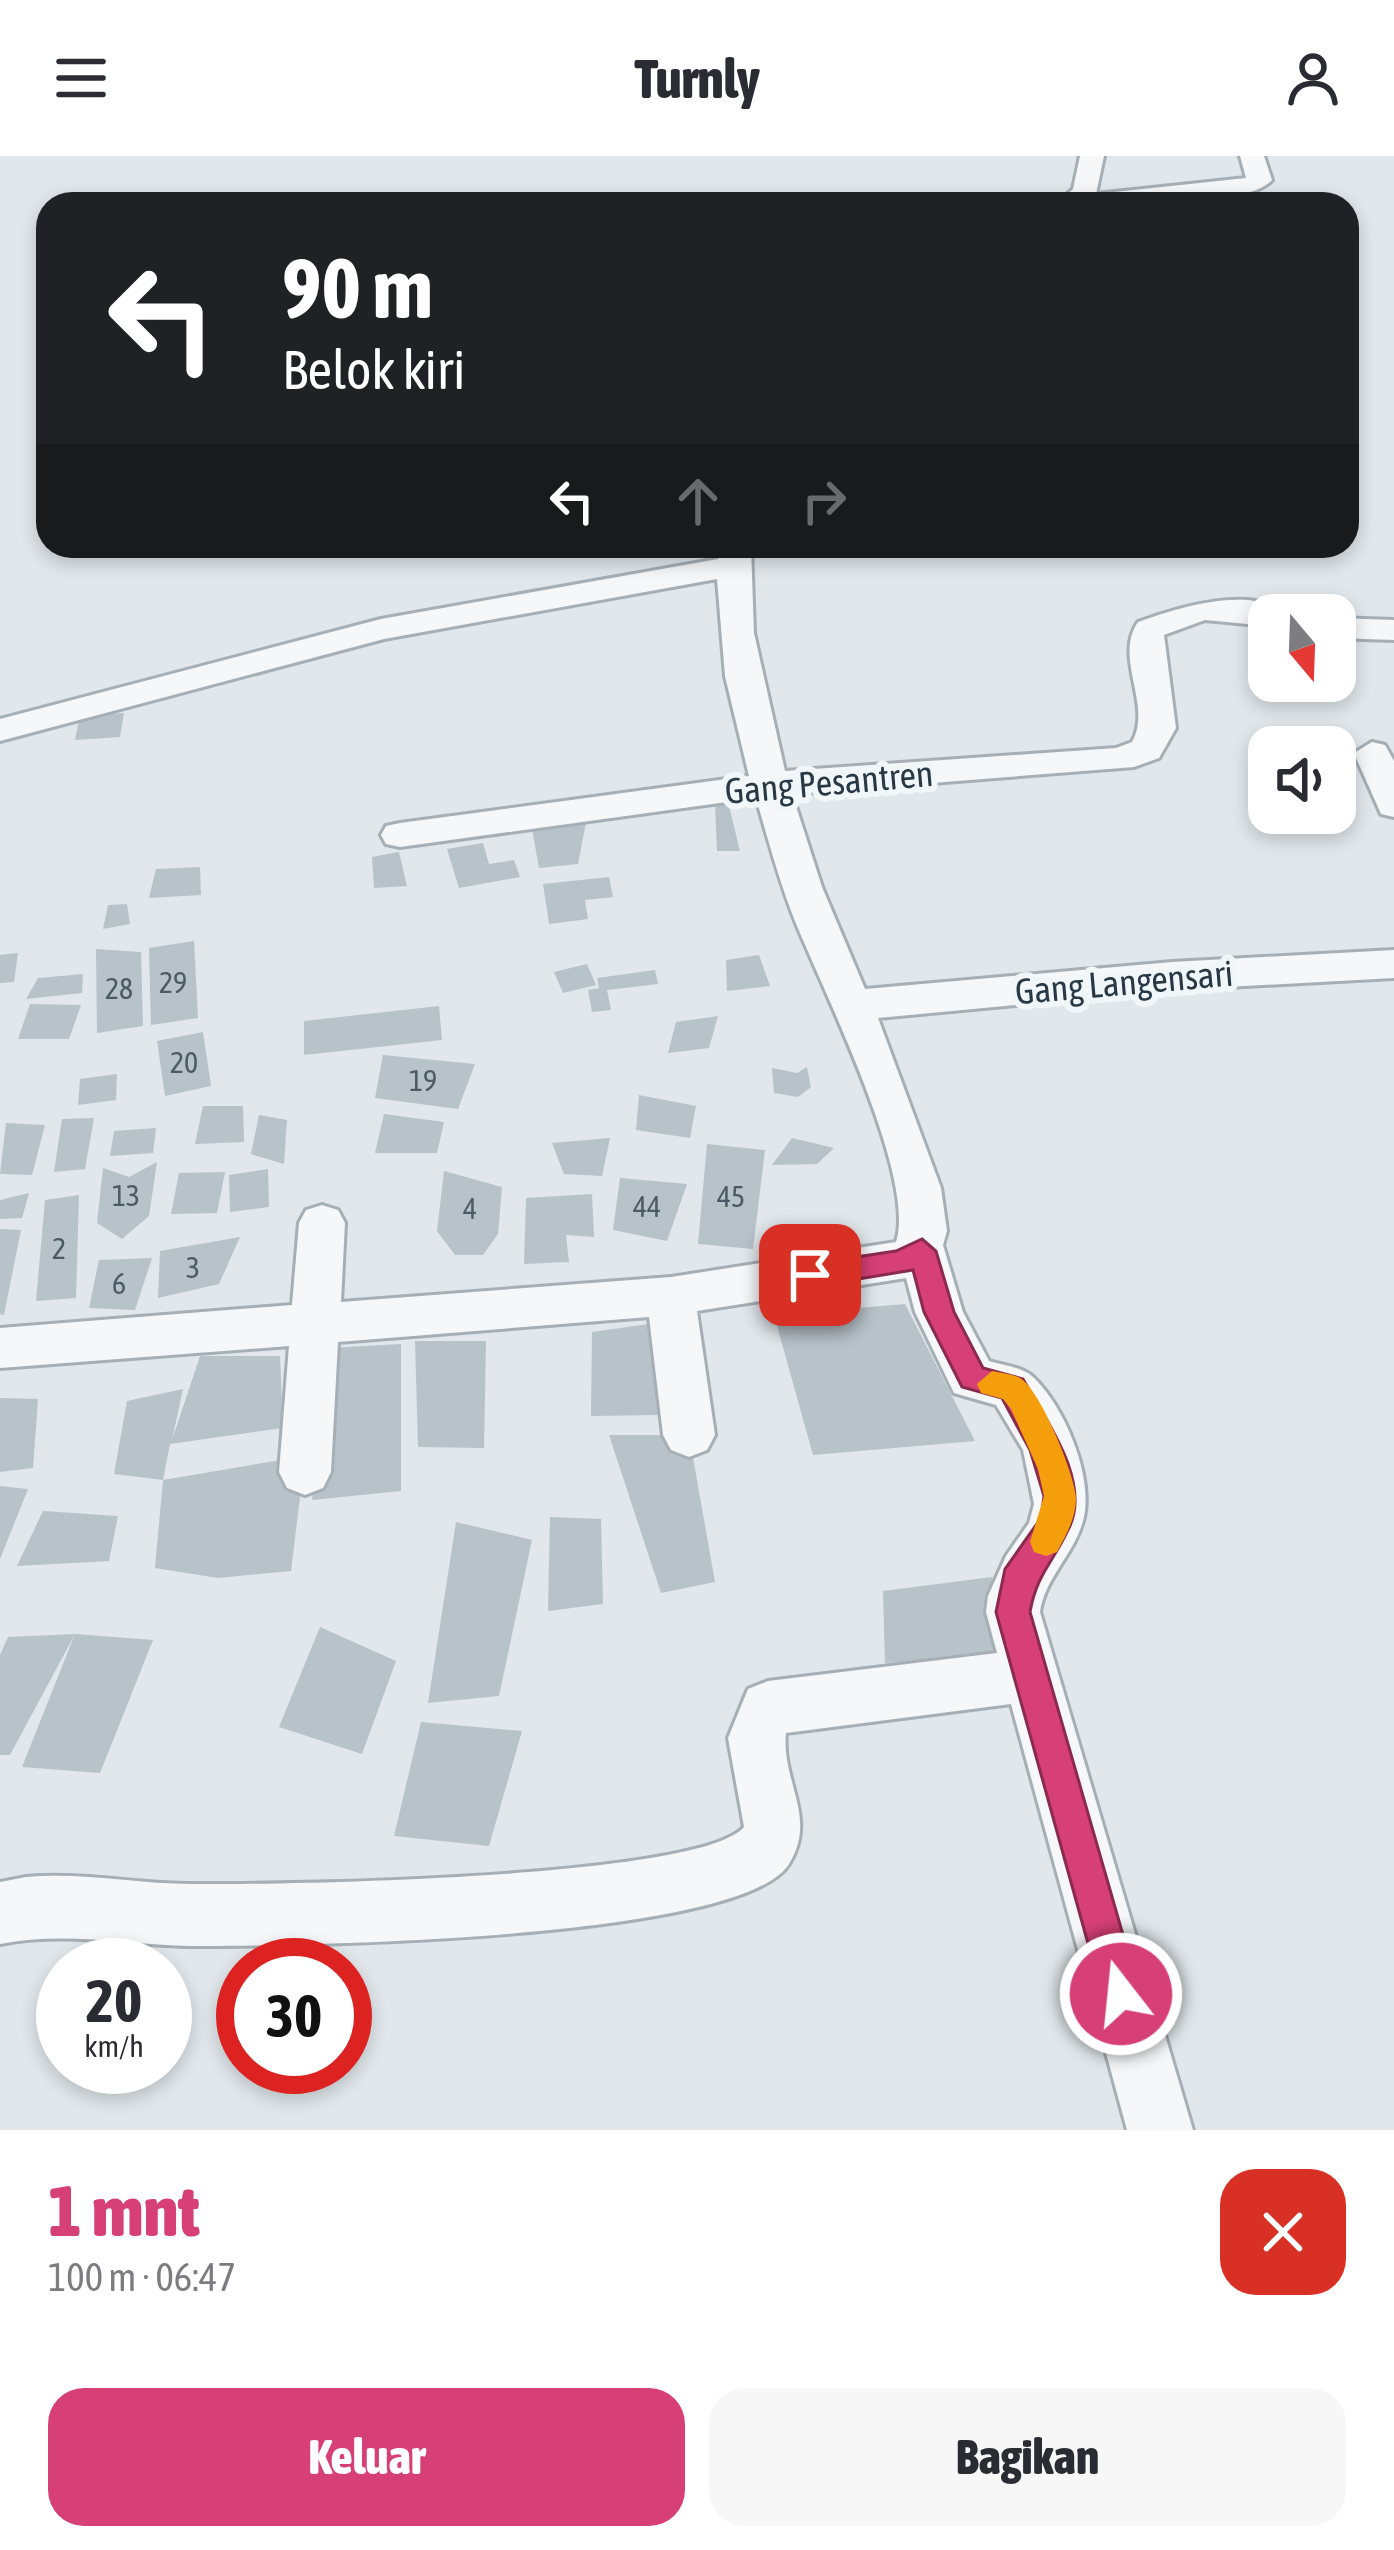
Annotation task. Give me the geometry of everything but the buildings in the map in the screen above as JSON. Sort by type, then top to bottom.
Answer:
[{"type":"street","points":[[1085,192],[1092,156]]},
{"type":"street","points":[[1204,192],[1260,181],[1252,156]]},
{"type":"street","points":[[0,730],[381,629],[724,558]]},
{"type":"street","points":[[734,558],[747,698],[804,892],[904,1136],[921,1206],[922,1251],[939,1312],[973,1378],[1012,1388],[1022,1400],[1057,1482],[1057,1520],[1041,1551],[1022,1569],[1013,1612],[1160,2130]]},
{"type":"street","name":"Gang Pesantren","points":[[400,835],[774,784],[1135,755],[1152,744],[1158,728],[1145,640],[1160,622],[1202,610],[1248,614]]},
{"type":"street","points":[[1356,629],[1394,630]]},
{"type":"street","points":[[1372,753],[1394,805]]},
{"type":"street","name":"Gang Langensari","points":[[854,1005],[1172,976],[1394,964]]},
{"type":"street","points":[[305,1472],[322,1223]]},
{"type":"street","points":[[0,1348],[671,1296],[902,1262],[922,1251]]},
{"type":"street","points":[[671,1296],[688,1435]]},
{"type":"street","points":[[0,1913],[58,1903],[187,1915],[443,1907],[706,1875],[757,1857],[774,1832],[754,1746],[757,1725],[768,1708],[1028,1675]]},
{"type":"slow traffic","points":[[992,1384],[1012,1388],[1022,1400],[1054,1469],[1060,1496],[1057,1520],[1046,1542]]},
{"type":"route","points":[[810,1275],[902,1262],[922,1251],[939,1312],[973,1378],[1012,1388],[1045,1447],[1060,1496],[1057,1520],[1041,1551],[1022,1569],[1013,1612],[1121,1994]]}]
